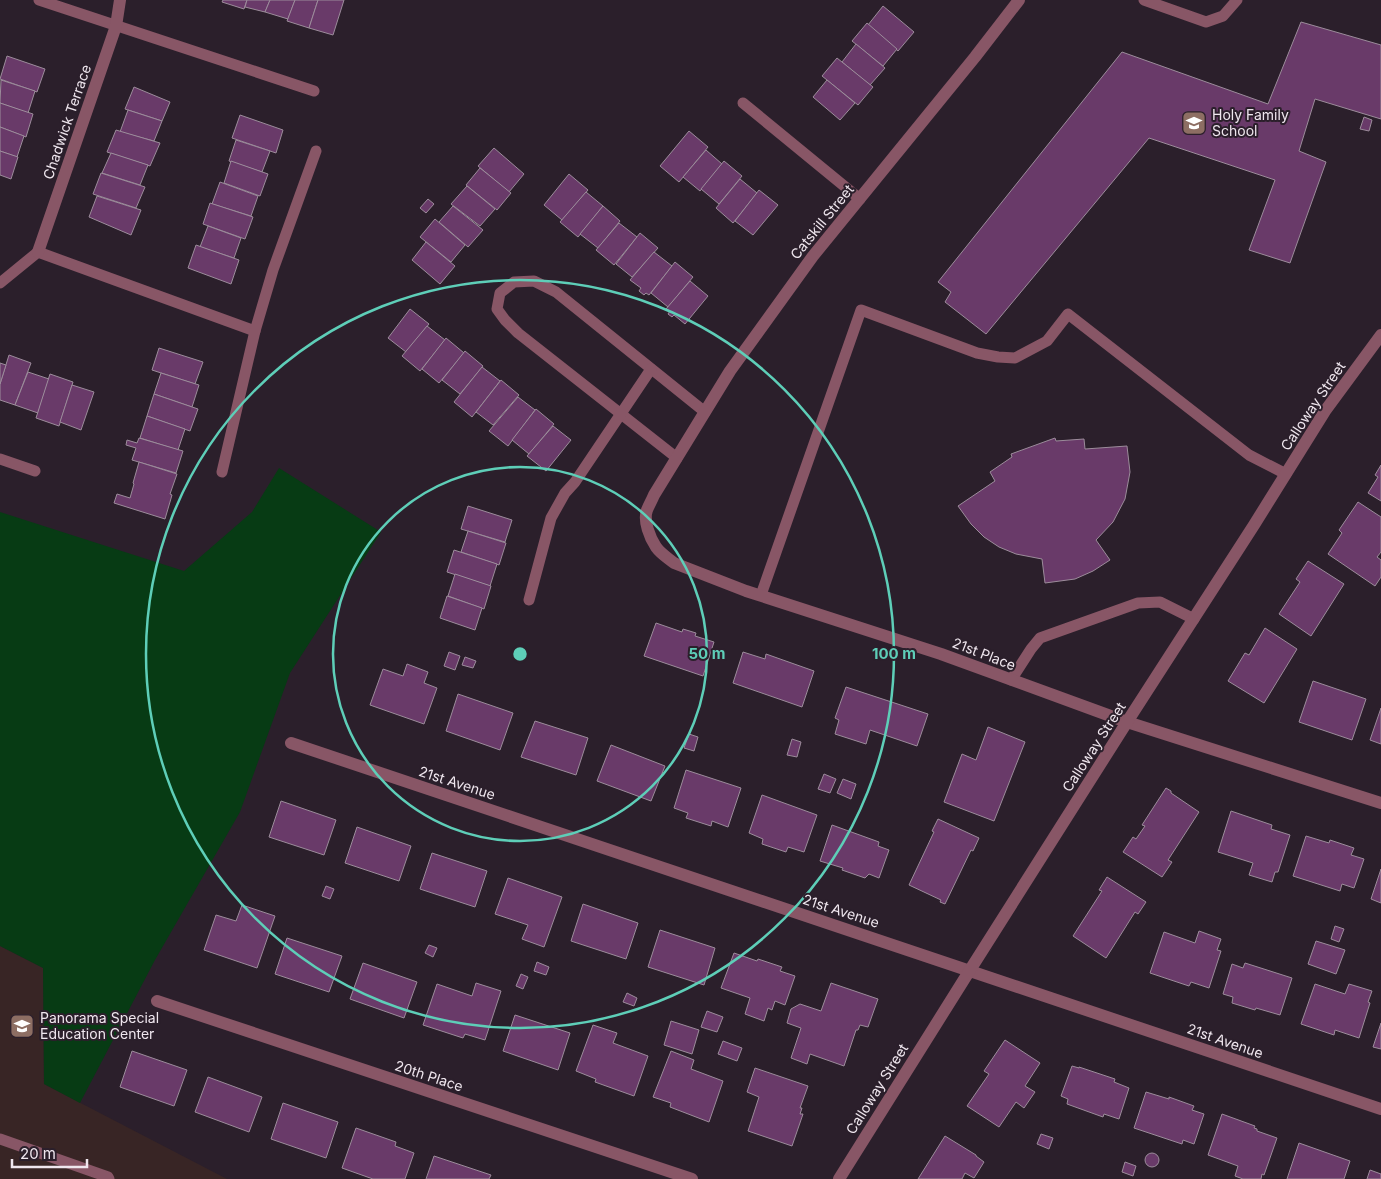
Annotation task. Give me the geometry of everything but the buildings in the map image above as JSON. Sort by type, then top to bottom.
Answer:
[{"type":"street","name":"Chadwick Terrace","points":[[38,252],[116,26],[120,0]]},
{"type":"street","name":"Catskill Street","points":[[666,476],[730,371],[813,256],[1019,0]]},
{"type":"street","name":"Calloway Street","points":[[839,1179],[1325,411],[1381,335]]},
{"type":"street","name":"21st Place","points":[[666,476],[646,511],[646,520],[651,537],[657,548],[674,563],[761,595],[941,654],[1127,722],[1381,803]]},
{"type":"street","name":"21st Avenue","points":[[292,743],[1381,1109]]},
{"type":"street","name":"20th Place","points":[[157,1001],[692,1179]]},
{"type":"lane","points":[[39,0],[314,91]]},
{"type":"lane","points":[[1150,1],[1206,22],[1223,16],[1237,0]]},
{"type":"lane","points":[[743,102],[860,199]]},
{"type":"lane","points":[[222,472],[255,330],[273,270],[316,151]]},
{"type":"lane","points":[[0,283],[38,252],[255,330]]},
{"type":"lane","points":[[677,458],[504,320],[496,309],[500,293],[514,282],[534,281],[556,292],[705,412]]},
{"type":"lane","points":[[761,595],[861,310],[976,353],[1016,358],[1047,341],[1068,314],[1249,455],[1286,474]]},
{"type":"lane","points":[[529,600],[551,518],[565,493],[575,482],[651,369]]},
{"type":"lane","points":[[0,459],[35,471]]},
{"type":"lane","points":[[1011,680],[1040,638],[1138,603],[1160,602],[1194,619]]},
{"type":"lane","points":[[0,1139],[108,1177],[109,1179]]},
{"type":"shaded area","name":"Panorama Special Education Center","points":[[0,946],[43,968],[44,1084],[227,1179],[0,1179]]},
{"type":"green space","points":[[279,468],[381,532],[290,673],[240,812],[155,960],[80,1103],[44,1084],[43,968],[0,946],[0,512],[184,571],[252,512]]},
{"type":"place","name":"Holy Family School","points":[[1194,123]]},
{"type":"place","name":"Panorama Special Education Center","points":[[22,1026]]}]
